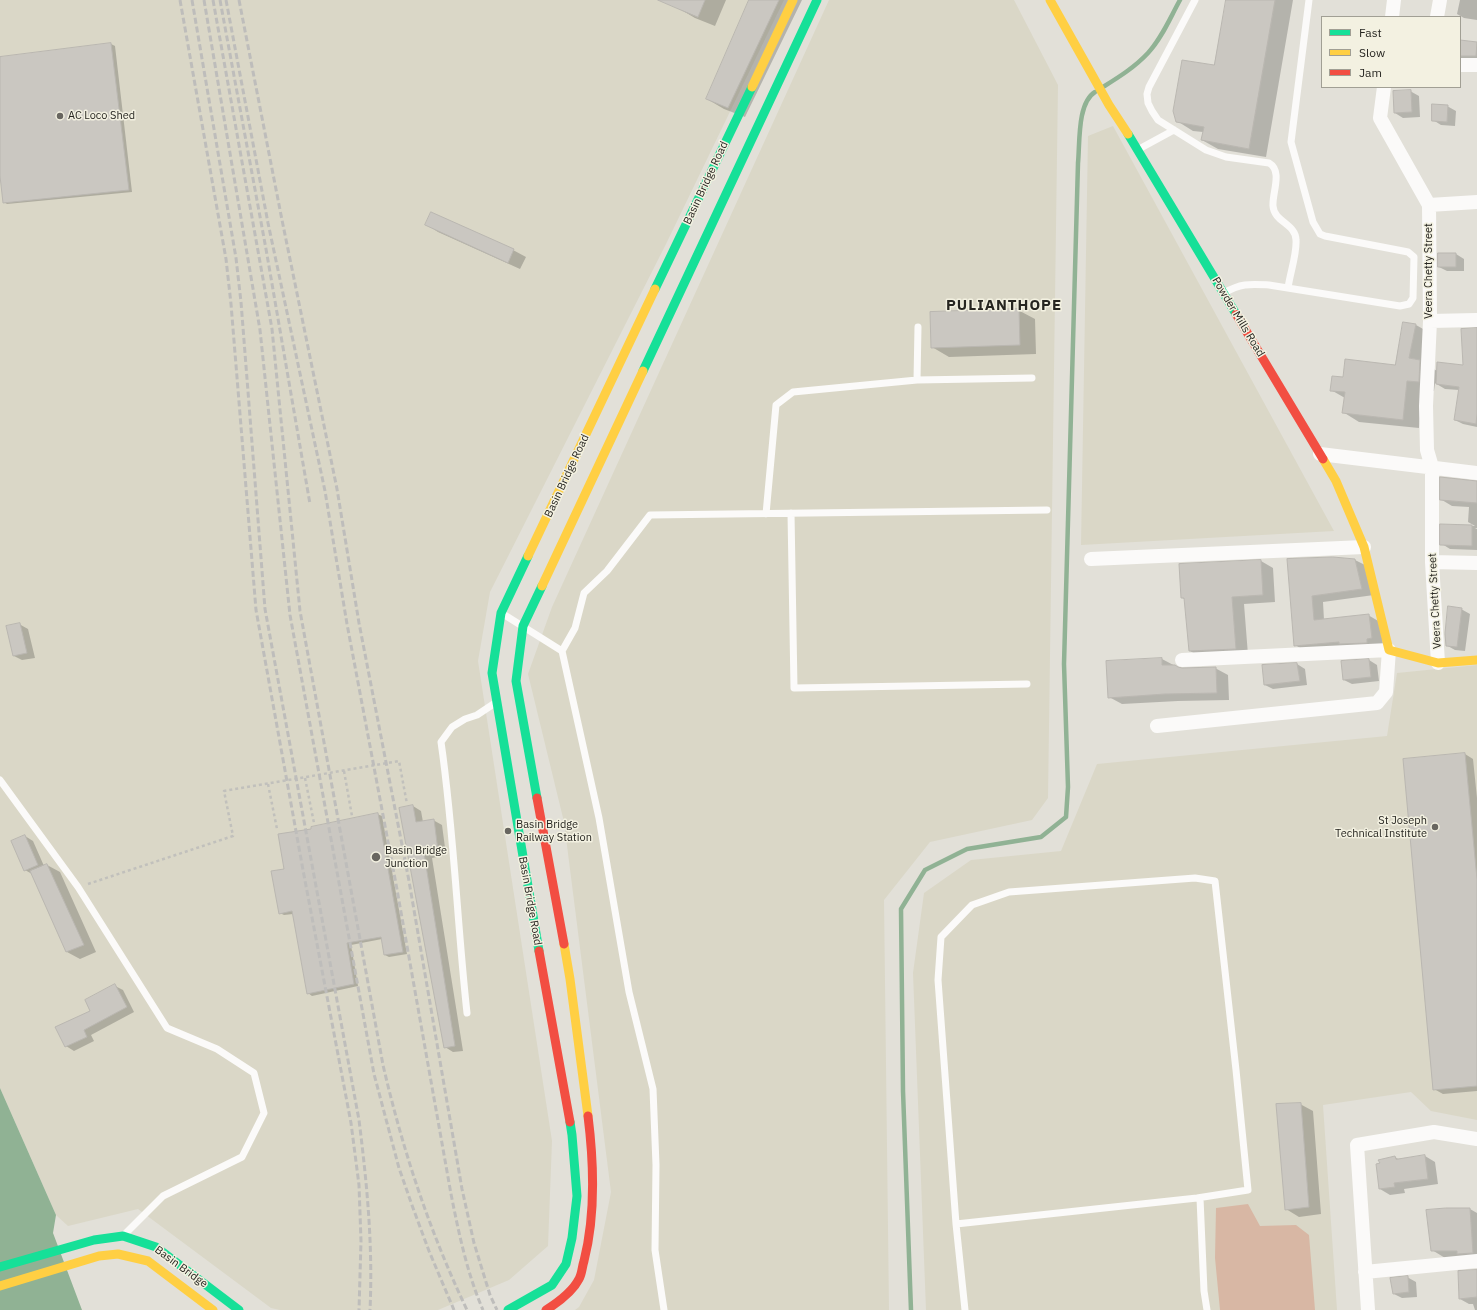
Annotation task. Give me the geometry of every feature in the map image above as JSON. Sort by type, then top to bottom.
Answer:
[{"type":"main road","name":"Basin Bridge Road","points":[[512,1308],[552,1285],[566,1264],[572,1238],[577,1196],[572,1135],[544,983],[492,673],[502,613],[793,0]]},
{"type":"main road","name":"Basin Bridge Road","points":[[546,1310],[562,1299],[580,1279],[588,1244],[593,1192],[590,1133],[570,979],[516,681],[523,626],[816,0]]},
{"type":"main road","name":"Powder Mills Road","points":[[1050,0],[1109,106],[1138,150],[1336,481],[1364,547],[1389,650]]},
{"type":"main road","points":[[1389,650],[1438,663],[1477,660]]},
{"type":"main road","name":"Basin Bridge","points":[[0,1267],[94,1240],[123,1236],[156,1247],[239,1310]]},
{"type":"main road","name":"Basin Bridge","points":[[0,1286],[99,1256],[118,1254],[148,1261],[213,1310]]},
{"type":"street","points":[[1392,16],[1394,0]]},
{"type":"street","points":[[1437,16],[1440,0]]},
{"type":"street","points":[[1461,64],[1477,65]]},
{"type":"street","name":"Veera Chetty Street","points":[[1384,88],[1380,118],[1429,206],[1430,321],[1426,406],[1427,450],[1432,467],[1432,562],[1438,663]]},
{"type":"street","points":[[1429,206],[1477,202]]},
{"type":"street","points":[[1430,321],[1477,320]]},
{"type":"street","points":[[1320,454],[1477,473]]},
{"type":"street","points":[[1091,559],[1364,547]]},
{"type":"street","points":[[1432,562],[1477,563]]},
{"type":"street","points":[[1157,726],[1377,703],[1386,692],[1389,650],[1182,660]]},
{"type":"street","points":[[1368,1310],[1357,1145],[1434,1132],[1477,1140]]},
{"type":"street","points":[[1365,1272],[1477,1261]]},
{"type":"lane","points":[[1195,0],[1152,78],[1147,94],[1148,103],[1158,120],[1197,145],[1226,157],[1269,163],[1274,166],[1276,170],[1273,199],[1274,213],[1295,232],[1296,241],[1288,288]]},
{"type":"lane","points":[[1224,293],[1233,287],[1242,284],[1269,285],[1400,306],[1409,304],[1413,298],[1415,267],[1414,257],[1412,255],[1402,251],[1325,236],[1320,234],[1313,222],[1291,142],[1309,0]]},
{"type":"lane","points":[[1138,150],[1174,130]]},
{"type":"lane","points":[[917,380],[918,327]]},
{"type":"lane","points":[[766,514],[776,405],[793,392],[917,380],[1032,378]]},
{"type":"lane","points":[[664,1310],[656,1250],[656,1165],[653,1089],[629,992],[599,818],[562,652],[575,628],[584,593],[607,571],[650,515],[1047,510]]},
{"type":"lane","points":[[791,513],[794,688],[1027,684]]},
{"type":"lane","points":[[502,613],[562,652]]},
{"type":"lane","points":[[467,1013],[461,958],[448,788],[441,742],[452,727],[465,719],[477,715],[496,702]]},
{"type":"lane","points":[[0,780],[78,887],[167,1028],[216,1049],[254,1073],[264,1113],[242,1156],[163,1196],[123,1236]]},
{"type":"lane","points":[[956,1224],[1200,1198],[1248,1190],[1215,881],[1195,878],[1009,892],[972,905],[941,937],[938,980],[956,1224],[965,1310]]},
{"type":"lane","points":[[1200,1198],[1204,1291],[1207,1310]]},
{"type":"path","points":[[78,887],[233,836],[224,791],[399,761],[407,804]]},
{"type":"path","points":[[344,771],[352,816]]},
{"type":"path","points":[[305,778],[314,823]]},
{"type":"path","points":[[268,784],[277,829]]},
{"type":"shaded area","points":[[0,0],[784,0],[666,244],[490,592],[478,661],[552,1141],[548,1246],[509,1280],[438,1310],[280,1310],[271,1308],[138,1209],[68,1226],[56,1215],[0,1088]]},
{"type":"shaded area","points":[[829,0],[1014,0],[1058,85],[1048,798],[1032,820],[930,842],[884,900],[889,1310],[575,1310],[579,1307],[594,1280],[611,1192],[564,822],[528,674],[552,607]]},
{"type":"shaded area","points":[[1113,126],[1334,531],[1081,545],[1088,136]]},
{"type":"shaded area","points":[[1477,665],[1477,1120],[1431,1111],[1411,1092],[1323,1105],[1337,1310],[926,1310],[913,973],[924,893],[971,860],[1061,851],[1097,764],[1387,736],[1397,673]]},
{"type":"shaded area","points":[[0,1088],[56,1215],[53,1233],[82,1310],[0,1310]]},
{"type":"shaded area","points":[[1248,1204],[1260,1226],[1296,1225],[1309,1235],[1315,1310],[1220,1310],[1215,1258],[1216,1208]]},
{"type":"building","points":[[658,0],[705,0],[698,17]]},
{"type":"building","points":[[749,0],[779,0],[728,108],[706,99]]},
{"type":"building","points":[[1226,0],[1275,0],[1249,149],[1201,140],[1204,127],[1176,122],[1173,111],[1182,60],[1214,65]]},
{"type":"building","points":[[1461,40],[1477,42],[1476,56],[1461,56]]},
{"type":"building","name":"AC Loco Shed","points":[[111,43],[129,190],[3,203],[0,176],[0,57]]},
{"type":"building","points":[[1411,90],[1412,112],[1394,113],[1393,91]]},
{"type":"building","points":[[1432,104],[1448,105],[1447,122],[1432,121]]},
{"type":"building","points":[[431,212],[514,249],[508,263],[425,225]]},
{"type":"building","points":[[1438,253],[1456,253],[1456,267],[1438,267]]},
{"type":"building","points":[[1019,309],[1020,345],[931,348],[930,312]]},
{"type":"building","points":[[1403,322],[1416,324],[1409,358],[1420,360],[1419,382],[1407,381],[1403,420],[1342,413],[1345,392],[1330,391],[1332,376],[1343,377],[1345,359],[1395,365]]},
{"type":"building","points":[[1477,328],[1476,424],[1454,420],[1459,387],[1436,384],[1437,362],[1463,365],[1461,329]]},
{"type":"building","points":[[1440,477],[1477,481],[1477,503],[1440,500]]},
{"type":"building","points":[[1440,524],[1472,525],[1472,546],[1440,545]]},
{"type":"building","points":[[1333,557],[1355,559],[1362,589],[1312,596],[1314,620],[1369,614],[1372,638],[1367,639],[1367,643],[1339,644],[1339,642],[1294,646],[1287,559]]},
{"type":"building","points":[[1261,560],[1263,595],[1232,597],[1236,649],[1189,651],[1184,598],[1181,598],[1179,564]]},
{"type":"building","points":[[1448,606],[1462,608],[1457,647],[1446,646],[1445,634]]},
{"type":"building","points":[[20,623],[27,653],[13,656],[6,626]]},
{"type":"building","points":[[1162,658],[1162,665],[1175,665],[1182,668],[1216,667],[1217,693],[1165,694],[1108,698],[1106,661]]},
{"type":"building","points":[[1369,659],[1371,677],[1343,680],[1341,661]]},
{"type":"building","points":[[1297,663],[1300,681],[1264,685],[1262,665]]},
{"type":"building","points":[[1465,753],[1477,879],[1477,1086],[1433,1090],[1403,759]]},
{"type":"building","points":[[413,805],[416,822],[434,819],[438,851],[424,853],[455,1046],[444,1048],[399,808]]},
{"type":"building","points":[[378,813],[403,952],[384,955],[381,937],[347,943],[354,984],[307,994],[292,911],[279,914],[271,871],[284,869],[278,834],[311,829],[311,827]]},
{"type":"building","points":[[25,835],[38,865],[24,871],[11,841]]},
{"type":"building","points":[[47,864],[84,945],[66,952],[30,871]]},
{"type":"building","points":[[115,984],[127,1007],[84,1030],[87,1037],[65,1047],[55,1027],[90,1011],[85,1000]]},
{"type":"building","points":[[1301,1103],[1309,1207],[1285,1210],[1276,1104]]},
{"type":"building","points":[[1425,1155],[1428,1179],[1394,1183],[1395,1187],[1379,1189],[1376,1164],[1380,1163],[1378,1160],[1395,1156],[1396,1159]]},
{"type":"building","points":[[1470,1208],[1473,1253],[1457,1254],[1457,1251],[1431,1251],[1426,1210]]},
{"type":"building","points":[[1477,1270],[1477,1297],[1459,1299],[1458,1271]]},
{"type":"building","points":[[1408,1276],[1409,1292],[1393,1294],[1390,1278]]},
{"type":"waterway","points":[[1103,87],[1121,76],[1148,53],[1162,34],[1180,0]]},
{"type":"waterway","points":[[911,1310],[903,1091],[901,909],[925,870],[967,849],[1041,837],[1066,817],[1068,787],[1064,664],[1078,163],[1082,114],[1089,97],[1095,92]]},
{"type":"railway","points":[[180,0],[226,259],[256,610],[351,1123],[359,1185],[361,1241],[359,1310]]},
{"type":"railway","points":[[192,0],[236,258],[241,302],[265,609],[359,1120],[369,1215],[371,1262],[370,1310]]},
{"type":"railway","points":[[204,0],[260,330],[290,615],[374,1074],[399,1168],[429,1251],[454,1310]]},
{"type":"railway","points":[[213,0],[272,329],[300,611],[383,1065],[399,1128],[418,1190],[453,1280],[467,1310]]},
{"type":"railway","points":[[220,0],[266,249],[310,504]]},
{"type":"railway","points":[[226,0],[268,223],[325,491],[347,624],[396,884],[451,1194],[460,1239],[477,1296],[483,1310]]},
{"type":"railway","points":[[239,0],[337,489],[359,623],[409,881],[462,1189],[474,1243],[490,1295],[497,1310]]},
{"type":"traffic: fast","points":[[643,371],[817,0]]},
{"type":"traffic: fast","points":[[655,289],[752,87]]},
{"type":"traffic: fast","points":[[1128,134],[1236,314]]},
{"type":"traffic: fast","points":[[528,556],[501,613],[492,673],[539,951]]},
{"type":"traffic: fast","points":[[537,798],[516,681],[523,626],[542,586]]},
{"type":"traffic: fast","points":[[508,1310],[552,1285],[566,1264],[572,1238],[577,1196],[570,1122]]},
{"type":"traffic: fast","points":[[0,1267],[94,1240],[123,1236],[156,1247],[239,1310]]},
{"type":"traffic: slow","points":[[752,87],[793,0]]},
{"type":"traffic: slow","points":[[1050,0],[1109,105],[1128,134]]},
{"type":"traffic: slow","points":[[528,556],[655,289]]},
{"type":"traffic: slow","points":[[542,586],[643,371]]},
{"type":"traffic: slow","points":[[1323,459],[1336,481],[1364,547],[1389,650],[1438,663],[1477,660]]},
{"type":"traffic: slow","points":[[564,944],[588,1116]]},
{"type":"traffic: slow","points":[[0,1286],[99,1256],[118,1254],[148,1261],[213,1310]]},
{"type":"traffic: jam","points":[[1236,314],[1323,459]]},
{"type":"traffic: jam","points":[[537,798],[564,944]]},
{"type":"traffic: jam","points":[[539,951],[570,1122]]},
{"type":"traffic: jam","points":[[546,1310],[573,1288],[579,1279],[588,1243],[591,1225],[593,1189],[592,1152],[588,1116]]},
{"type":"place","name":"AC Loco Shed","points":[[60,116]]},
{"type":"place","name":"St Joseph Technical Institute","points":[[1435,827]]},
{"type":"place","name":"Basin Bridge Railway Station","points":[[508,831]]},
{"type":"place","name":"Basin Bridge Junction","points":[[376,857]]},
{"type":"district","name":"PULIANTHOPE","points":[[1004,306]]}]
